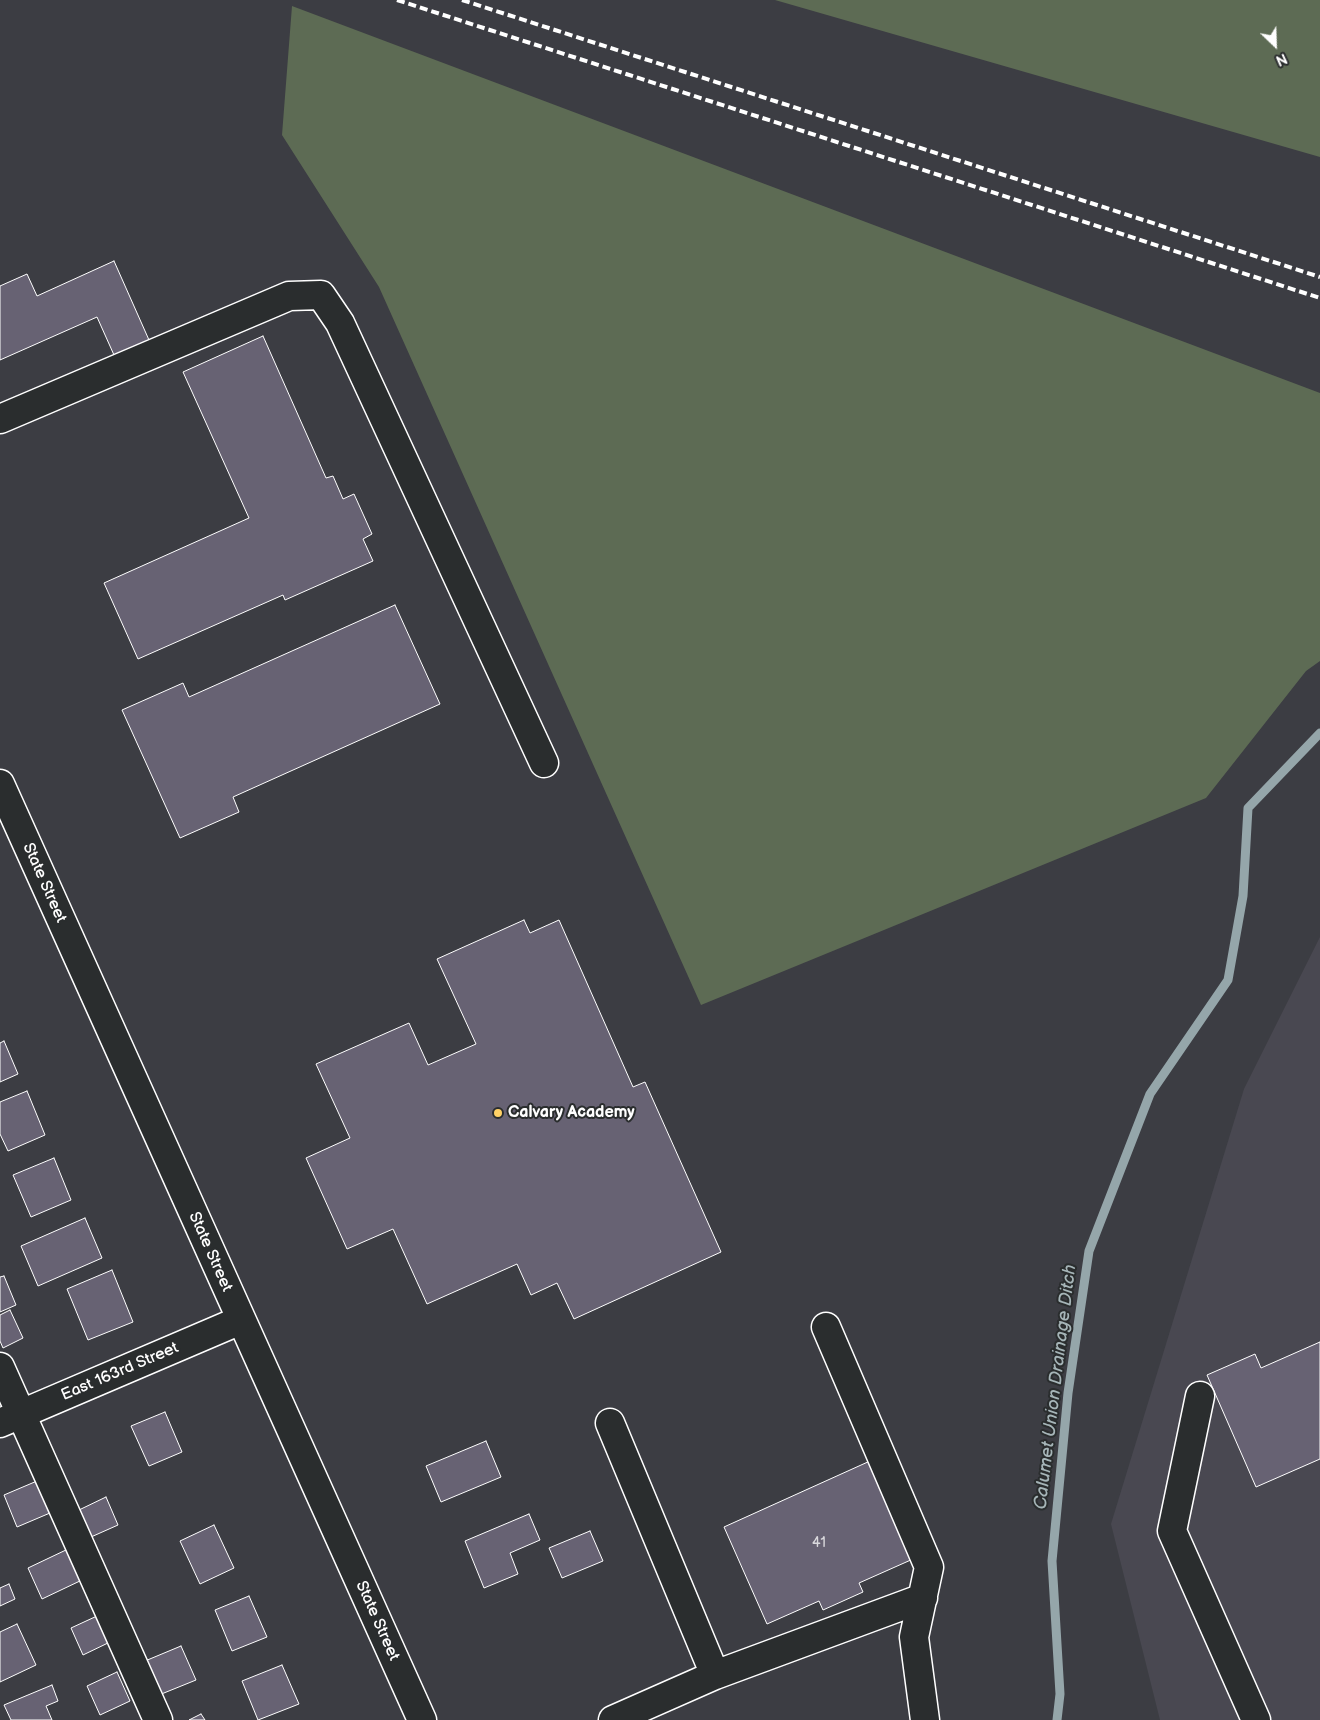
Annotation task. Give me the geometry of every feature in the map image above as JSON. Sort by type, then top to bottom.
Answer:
[{"type":"street","points":[[0,419],[289,296],[321,295],[340,322],[544,763]]},
{"type":"street","name":"State Street","points":[[0,784],[422,1720]]},
{"type":"street","name":"East 163rd Street","points":[[10,1419],[241,1320]]},
{"type":"street","points":[[826,1327],[929,1567],[914,1637],[925,1720]]},
{"type":"street","points":[[0,1367],[10,1419],[158,1720]]},
{"type":"street","points":[[1200,1396],[1172,1531],[1256,1720]]},
{"type":"street","points":[[610,1423],[715,1675]]},
{"type":"street","points":[[613,1720],[715,1675],[923,1598]]},
{"type":"shaded area","points":[[1320,937],[1320,1720],[1160,1720],[1111,1524],[1244,1089]]},
{"type":"green space","points":[[775,0],[1320,0],[1320,157]]},
{"type":"green space","points":[[292,6],[1320,393],[1320,661],[1306,671],[1206,798],[701,1005],[379,287],[282,135]]},
{"type":"building","points":[[114,261],[149,340],[114,355],[97,317],[0,360],[0,286],[27,274],[37,296]]},
{"type":"building","points":[[263,336],[326,478],[333,476],[343,499],[354,494],[372,534],[363,539],[373,561],[285,600],[283,595],[138,659],[104,583],[249,518],[183,372]]},
{"type":"building","points":[[395,605],[440,704],[233,797],[239,812],[180,838],[122,710],[183,683],[189,697]]},
{"type":"building","name":"Calvary Academy","points":[[524,920],[530,933],[559,920],[633,1087],[645,1082],[721,1252],[574,1319],[557,1283],[531,1295],[517,1264],[427,1304],[393,1229],[347,1249],[306,1158],[350,1138],[316,1064],[409,1023],[428,1065],[476,1044],[437,959]]},
{"type":"building","points":[[4,1041],[18,1074],[0,1082],[0,1043]]},
{"type":"building","points":[[27,1091],[45,1135],[8,1151],[0,1134],[0,1102]]},
{"type":"building","points":[[54,1158],[71,1200],[31,1217],[13,1175]]},
{"type":"building","points":[[85,1218],[102,1258],[38,1286],[21,1246]]},
{"type":"building","points":[[112,1270],[133,1322],[88,1340],[67,1289]]},
{"type":"building","points":[[4,1276],[16,1305],[0,1312],[0,1277]]},
{"type":"building","points":[[10,1310],[23,1338],[3,1348],[0,1341],[0,1315]]},
{"type":"building","points":[[1320,1342],[1320,1459],[1256,1487],[1207,1375],[1255,1354],[1261,1368]]},
{"type":"building","points":[[165,1412],[182,1452],[149,1466],[131,1426]]},
{"type":"building","points":[[486,1441],[501,1477],[441,1502],[426,1466]]},
{"type":"building","points":[[870,1461],[913,1559],[859,1583],[863,1592],[823,1610],[819,1601],[767,1624],[724,1527]]},
{"type":"building","points":[[37,1481],[50,1513],[17,1527],[4,1495]]},
{"type":"building","points":[[106,1497],[118,1525],[91,1537],[79,1510]]},
{"type":"building","points":[[529,1514],[540,1540],[510,1553],[518,1574],[484,1588],[465,1541]]},
{"type":"building","points":[[214,1525],[234,1568],[200,1584],[180,1541]]},
{"type":"building","points":[[590,1531],[603,1561],[562,1578],[549,1548]]},
{"type":"building","points":[[68,1549],[82,1580],[42,1599],[28,1568]]},
{"type":"building","points":[[9,1584],[15,1599],[0,1606],[0,1588]]},
{"type":"building","points":[[249,1596],[267,1637],[232,1651],[215,1610]]},
{"type":"building","points":[[97,1616],[110,1642],[83,1655],[71,1628]]},
{"type":"building","points":[[17,1624],[36,1665],[0,1682],[0,1632]]},
{"type":"building","points":[[181,1646],[196,1680],[159,1695],[145,1661]]},
{"type":"building","points":[[282,1665],[299,1704],[258,1720],[242,1681]]},
{"type":"building","points":[[117,1672],[130,1701],[100,1715],[87,1686]]},
{"type":"building","points":[[52,1685],[58,1701],[46,1706],[52,1720],[11,1720],[4,1705]]},
{"type":"building","points":[[201,1714],[205,1720],[189,1720]]},
{"type":"waterway","name":"Calumet Union Drainage Ditch","points":[[1057,1720],[1060,1694],[1052,1561],[1068,1393],[1089,1251],[1150,1094],[1228,980],[1243,896],[1248,808],[1320,733]]},
{"type":"railway","points":[[397,0],[1320,298]]},
{"type":"railway","points":[[462,0],[1320,277]]},
{"type":"place","name":"Calvary Academy","points":[[498,1113]]}]
